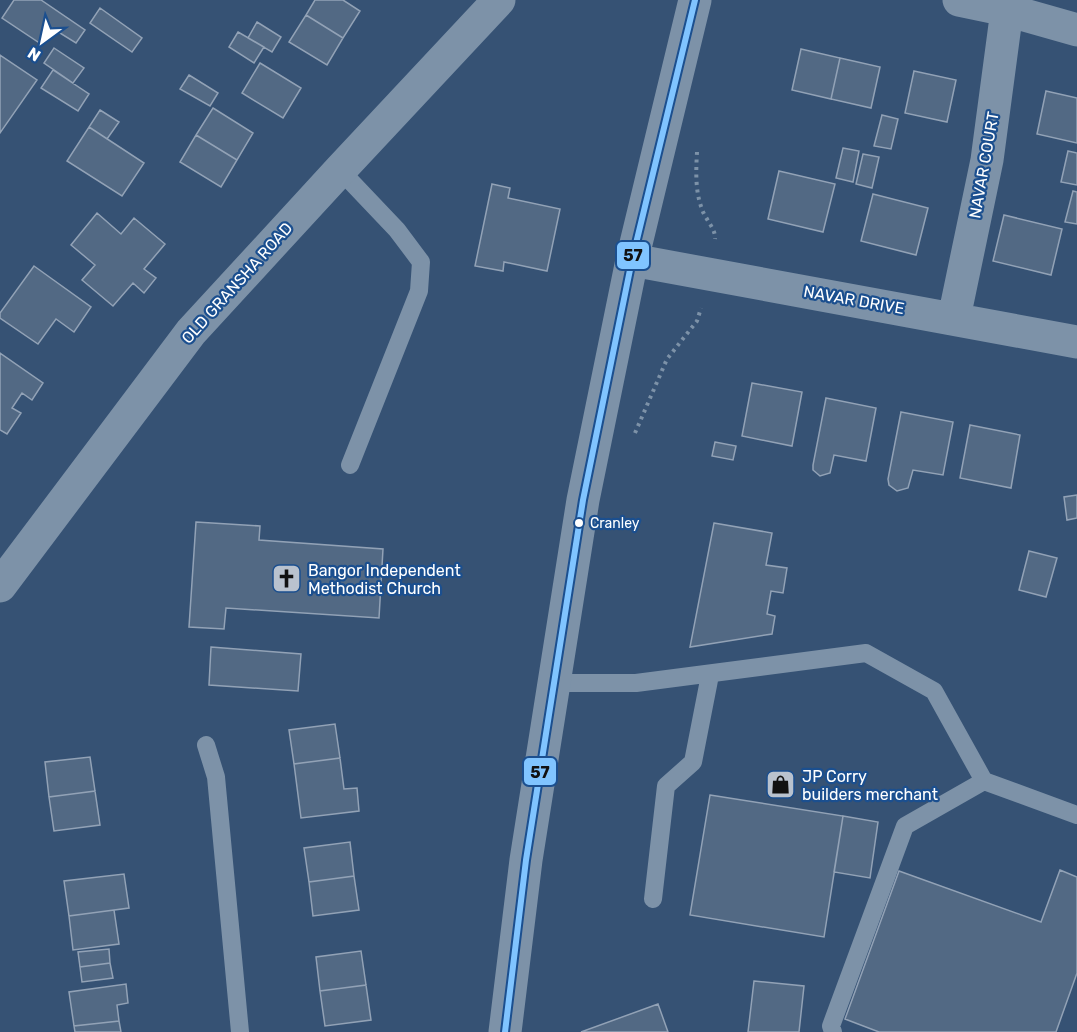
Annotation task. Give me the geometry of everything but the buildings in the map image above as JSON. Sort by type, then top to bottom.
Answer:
[{"type":"street","name":"OLD GRANSHA ROAD","points":[[0,586],[191,332],[499,0]]},
{"type":"street","points":[[505,1032],[526,860],[583,500],[632,260],[695,0]]},
{"type":"street","points":[[959,0],[1007,10],[1077,30]]},
{"type":"street","name":"NAVAR COURT","points":[[954,318],[987,160],[1007,10]]},
{"type":"street","name":"NAVAR DRIVE","points":[[632,260],[1077,342]]},
{"type":"lane","points":[[340,170],[397,231],[420,262],[419,291],[350,465]]},
{"type":"lane","points":[[554,683],[636,684],[867,653],[934,692],[984,781],[1077,815]]},
{"type":"lane","points":[[653,899],[666,786],[693,762],[710,675]]},
{"type":"lane","points":[[206,745],[216,777],[240,1032]]},
{"type":"lane","points":[[833,1032],[831,1026],[905,826],[984,781]]},
{"type":"path","points":[[633,438],[667,359],[697,321],[711,275],[715,235],[702,211],[696,188],[697,141]]},
{"type":"transit line","name":"57","points":[[505,1032],[526,860],[583,500],[632,260],[695,0]]},
{"type":"place","name":"Cranley","points":[[579,523]]},
{"type":"place","name":"Bangor Independent Methodist Church","points":[[287,579]]},
{"type":"place","name":"JP Corry builders merchant","points":[[781,785]]}]
